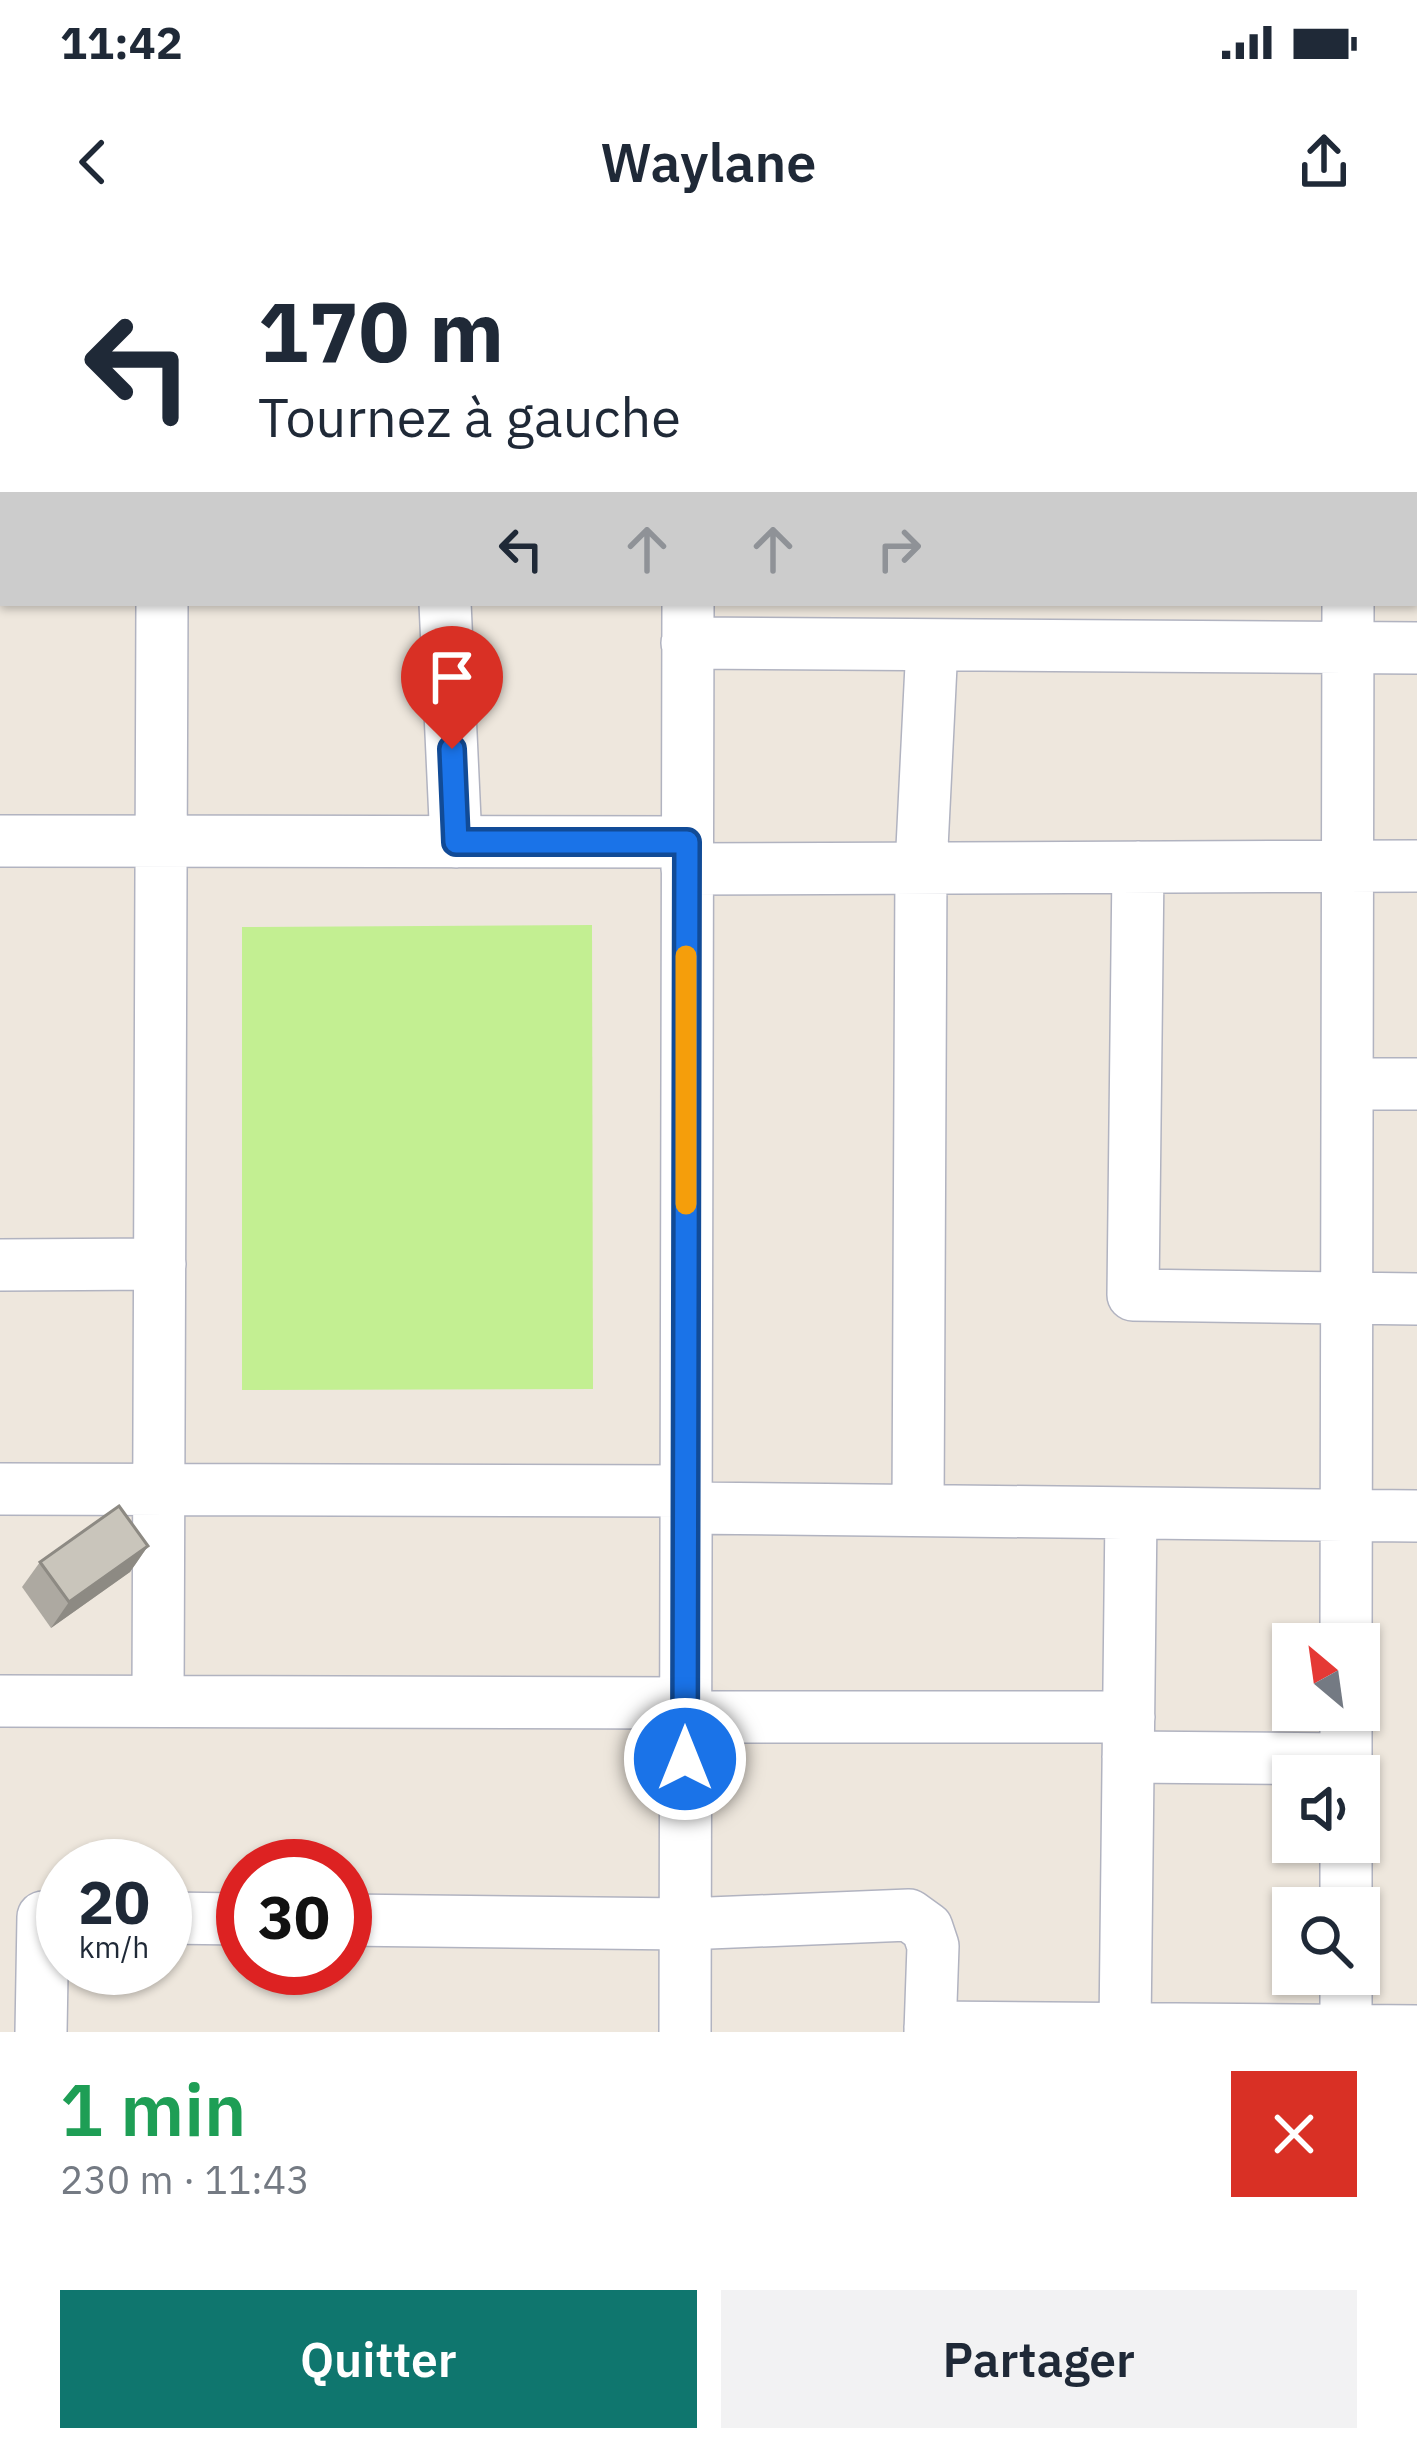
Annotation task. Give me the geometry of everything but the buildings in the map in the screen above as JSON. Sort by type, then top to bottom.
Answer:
[{"type":"street","points":[[158,1701],[162,606]]},
{"type":"street","points":[[446,606],[456,842]]},
{"type":"street","points":[[685,2032],[688,623],[921,631],[1348,625],[1417,648]]},
{"type":"street","points":[[1346,1623],[1348,625]]},
{"type":"street","points":[[918,1510],[921,631]]},
{"type":"street","points":[[0,842],[456,842],[921,868],[1417,866]]},
{"type":"street","points":[[1138,867],[1133,1295],[1417,1299]]},
{"type":"street","points":[[1347,1084],[1417,1084]]},
{"type":"street","points":[[0,1265],[160,1264]]},
{"type":"street","points":[[0,1489],[1417,1516]]},
{"type":"street","points":[[1125,2028],[1131,1513]]},
{"type":"street","points":[[0,1701],[685,1710],[1346,1748]]},
{"type":"street","points":[[372,1920],[685,1924],[909,1915],[927,1928],[933,1946],[930,2030],[1417,2031]]},
{"type":"street","points":[[35,1917],[41,2032]]},
{"type":"street","points":[[1346,1995],[1346,2031]]},
{"type":"green space","points":[[592,925],[593,1389],[242,1390],[242,927]]},
{"type":"slow traffic","points":[[686,956],[686,1204]]},
{"type":"route","points":[[452,749],[456,842],[687,842],[685,1759]]}]
